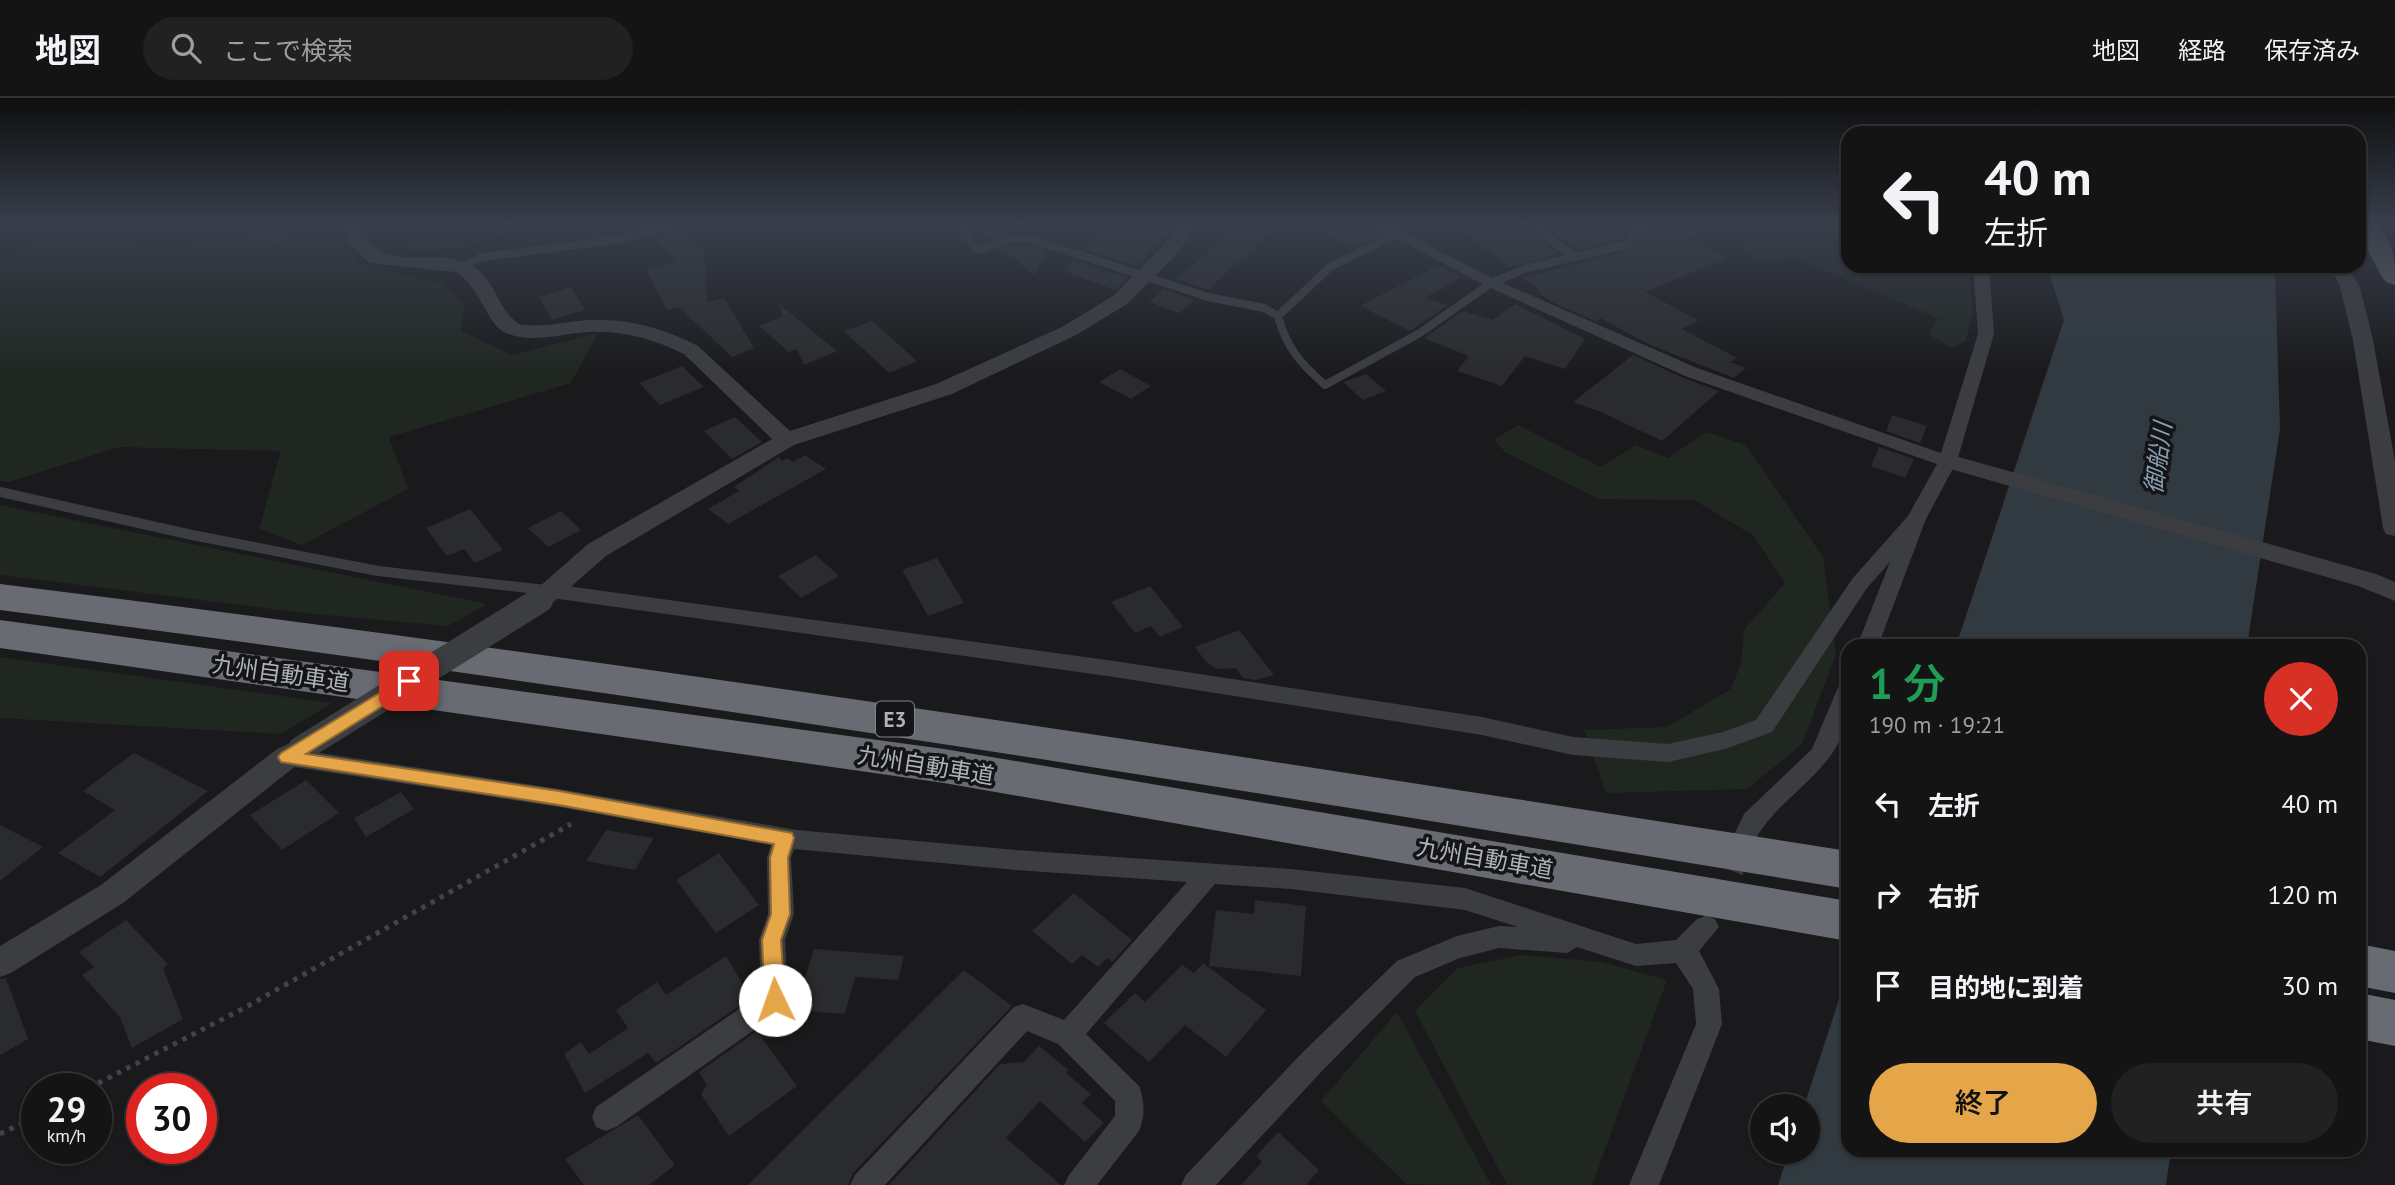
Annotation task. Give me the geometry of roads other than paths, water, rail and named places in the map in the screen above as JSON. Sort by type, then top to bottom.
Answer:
[{"type":"highway","name":"九州自動車道","points":[[0,597],[164,617],[928,723],[1841,869]]},
{"type":"highway","name":"九州自動車道","points":[[0,634],[944,766],[1841,920]]},
{"type":"highway","points":[[2366,948],[2395,952]]},
{"type":"highway","points":[[2366,966],[2395,972]]},
{"type":"highway","points":[[2366,1017],[2395,1023]]},
{"type":"street","points":[[473,275],[482,281],[504,323],[513,329],[537,331],[587,326],[631,327],[672,339],[691,350],[786,440]]},
{"type":"street","points":[[1475,275],[1691,372],[1948,461],[2367,580],[2395,592]]},
{"type":"street","points":[[1870,639],[1916,519],[1948,461],[1986,334],[1982,275]]},
{"type":"street","points":[[2344,275],[2350,287],[2363,340],[2395,528]]},
{"type":"street","points":[[0,963],[112,894],[294,753],[546,595],[597,550],[786,440],[944,389],[1011,361],[1069,331],[1120,300],[1146,276]]},
{"type":"street","points":[[546,595],[1114,669],[1482,726],[1573,746],[1668,753],[1725,740],[1764,726],[1860,583],[1916,519]]},
{"type":"street","points":[[1746,835],[1752,821],[1821,754],[1841,707]]},
{"type":"street","points":[[294,753],[785,838],[1016,860],[1291,878],[1465,898],[1594,944],[1636,956],[1682,951],[1706,927]]},
{"type":"street","points":[[606,1117],[775,1000],[772,940],[781,914],[779,858],[785,838]]},
{"type":"street","points":[[1068,1035],[1210,873]]},
{"type":"street","points":[[1196,1185],[1312,1062],[1406,969],[1457,947],[1499,937],[1594,944]]},
{"type":"street","points":[[1644,1185],[1709,1024],[1706,989],[1695,966],[1682,951]]},
{"type":"street","points":[[865,1185],[1023,1016],[1068,1035],[1129,1097],[1129,1121],[1079,1185]]},
{"type":"lane","points":[[1142,275],[1208,297],[1264,308],[1278,316],[1284,342],[1293,358],[1325,385],[1420,333],[1491,283],[1511,275]]},
{"type":"lane","points":[[1278,316],[1322,275]]},
{"type":"lane","points":[[0,492],[192,535],[378,571],[546,595]]},
{"type":"water","name":"御船川","points":[[2050,275],[2275,275],[2280,429],[2248,639],[1958,639],[2064,320]]},
{"type":"water","points":[[1841,993],[1841,1157],[2170,1157],[2166,1185],[1778,1185],[1785,1164],[1820,1164],[1820,1094],[1808,1094]]},
{"type":"tunnel","points":[[1715,906],[1741,845]]}]
